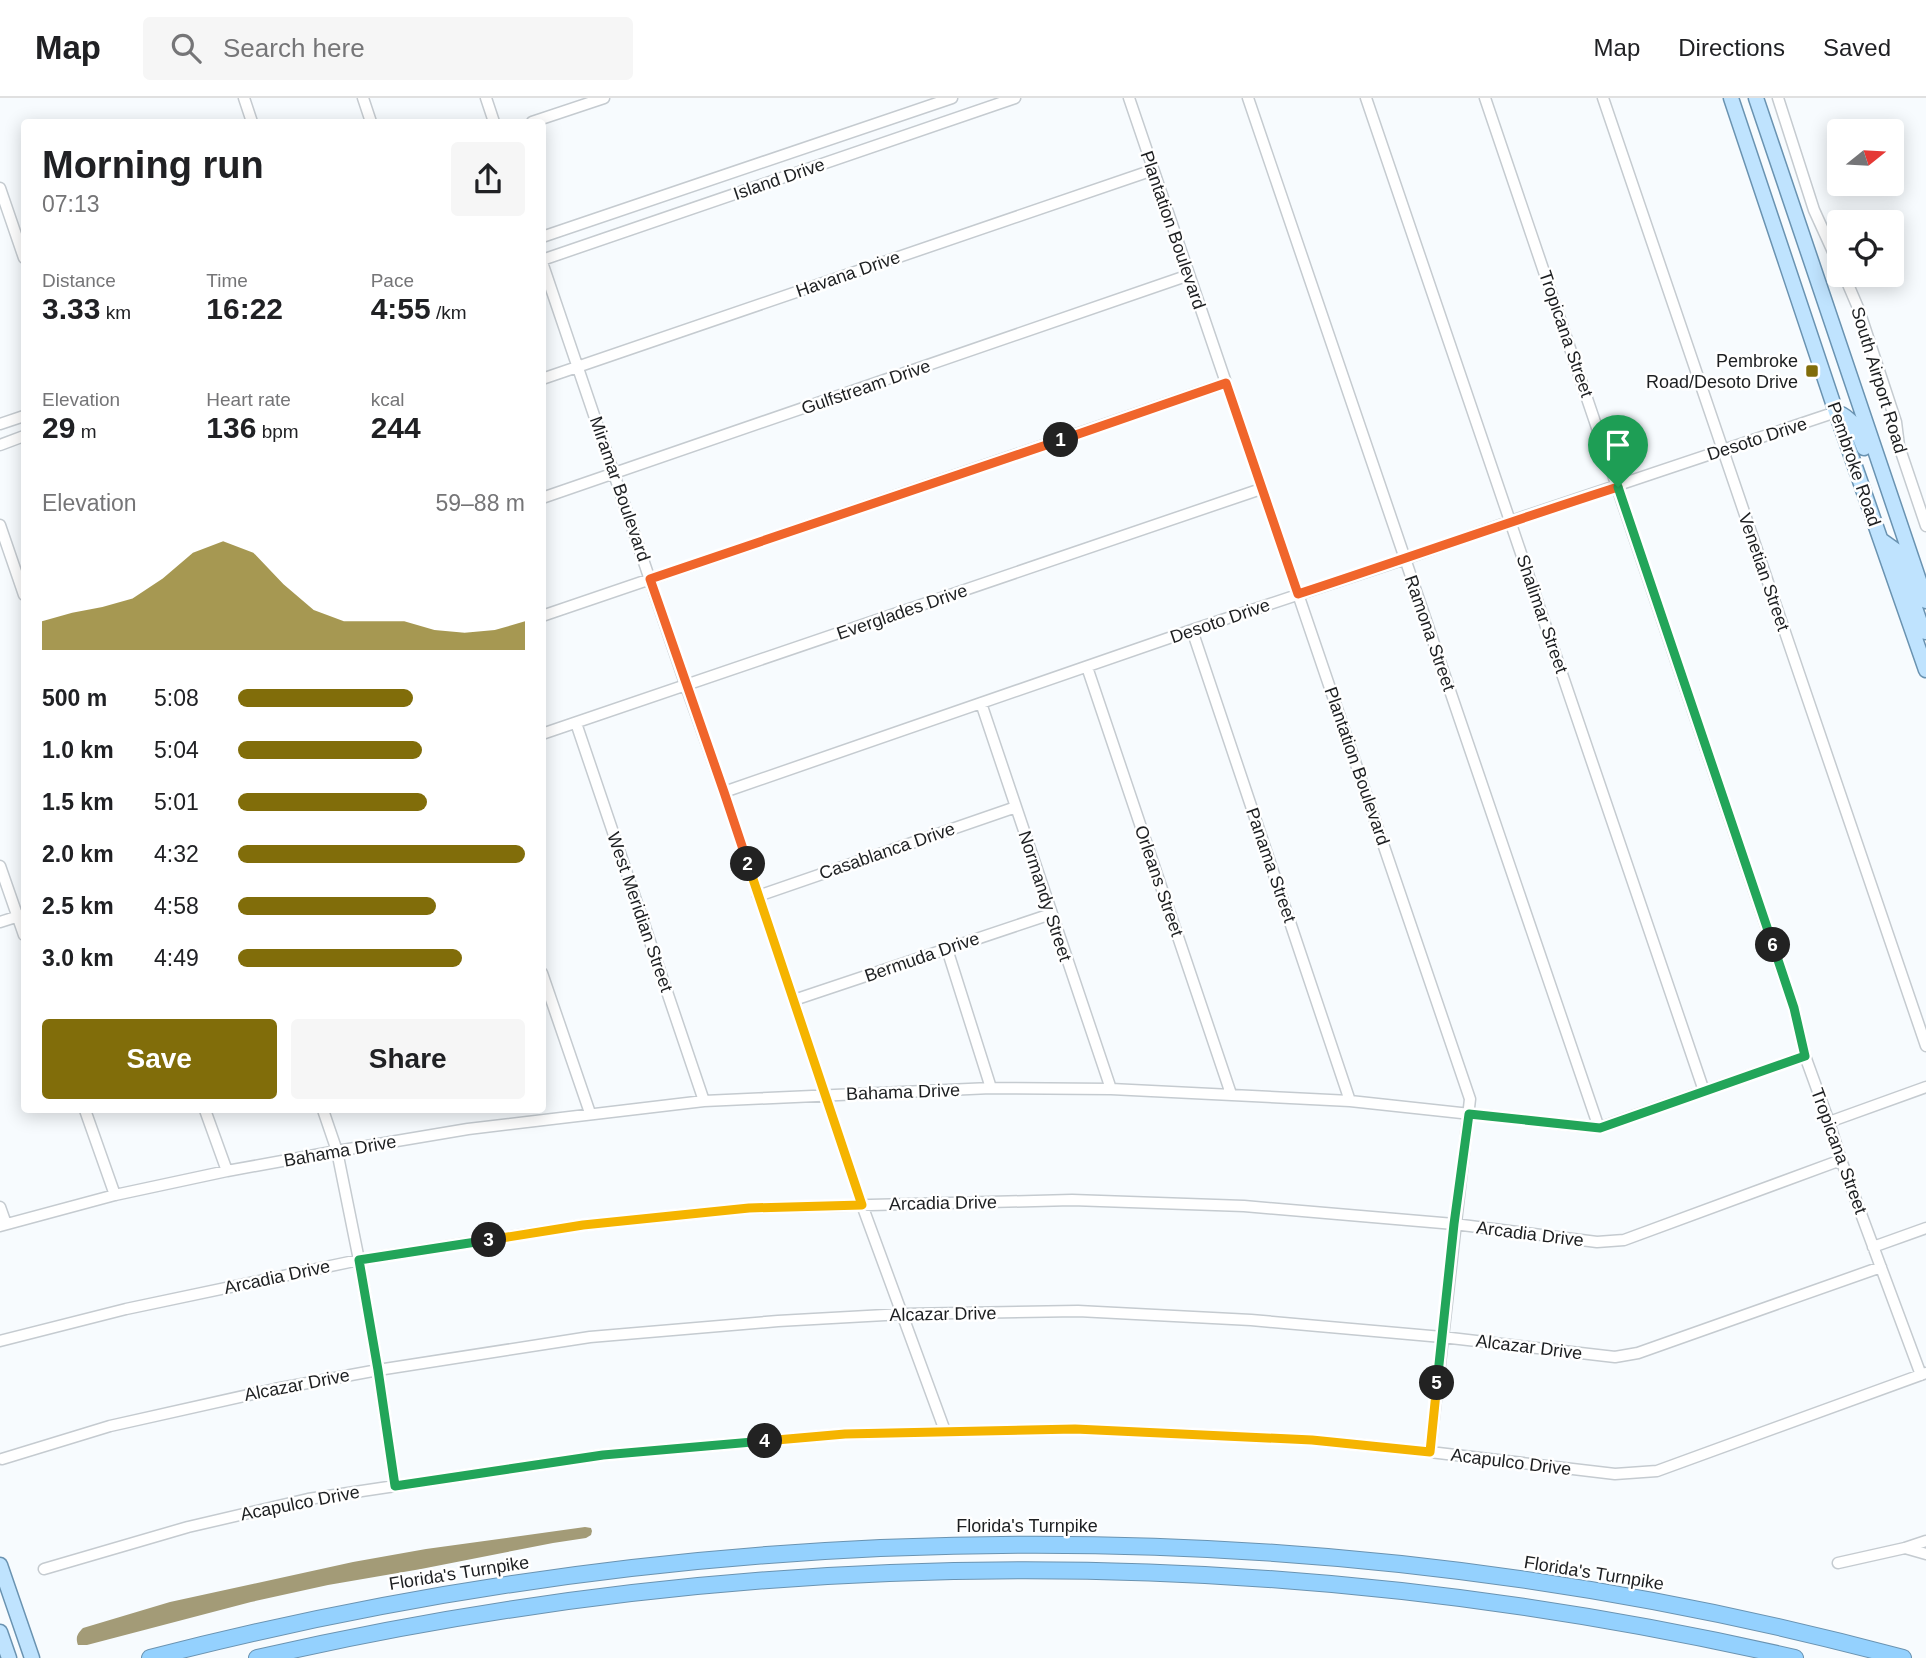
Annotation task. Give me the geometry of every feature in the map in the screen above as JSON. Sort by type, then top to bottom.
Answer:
[{"type":"highway","name":"Florida's Turnpike","points":[[150,1658],[334,1615],[572,1574],[671,1562],[822,1550],[1019,1545],[1196,1549],[1429,1568],[1555,1585],[1663,1604],[1809,1634],[1903,1658]]},
{"type":"highway","points":[[257,1658],[412,1626],[613,1595],[820,1576],[1008,1570],[1216,1575],[1411,1591],[1656,1628],[1795,1658]]},
{"type":"main road","name":"Pembroke Road","points":[[1731,98],[1926,670]]},
{"type":"main road","name":"Pembroke Road","points":[[1756,98],[1926,601]]},
{"type":"main road","points":[[1836,412],[1846,416],[1855,426],[1886,514],[1905,538]]},
{"type":"main road","points":[[1881,540],[1895,550],[1923,631],[1926,632]]},
{"type":"main road","points":[[0,1565],[32,1658]]},
{"type":"main road","points":[[1,1636],[9,1658]]},
{"type":"street","points":[[244,98],[251,119]]},
{"type":"street","points":[[363,98],[370,119]]},
{"type":"street","points":[[486,98],[493,119]]},
{"type":"street","points":[[542,119],[604,98]]},
{"type":"street","name":"Island Drive","points":[[546,236],[952,98]]},
{"type":"street","name":"Island Drive","points":[[546,260],[1015,98]]},
{"type":"street","name":"Plantation Boulevard","points":[[1129,98],[1470,1098],[1430,1452]]},
{"type":"street","name":"Ramona Street","points":[[1248,98],[1600,1128]]},
{"type":"street","name":"Shalimar Street","points":[[1366,98],[1704,1091]]},
{"type":"street","name":"Tropicana Street","points":[[1485,98],[1794,1008],[1805,1056],[1873,1247],[1924,1374]]},
{"type":"street","name":"Venetian Street","points":[[1603,98],[1926,1046]]},
{"type":"street","points":[[1778,98],[1814,210],[1827,239]]},
{"type":"street","name":"Havana Drive","points":[[546,378],[1153,170]]},
{"type":"street","points":[[0,188],[21,249]]},
{"type":"street","name":"Miramar Boulevard","points":[[546,272],[862,1205],[945,1431]]},
{"type":"street","name":"Gulfstream Drive","points":[[546,497],[1189,275]]},
{"type":"street","name":"South Airport Road","points":[[1849,287],[1896,422],[1899,446],[1926,526]]},
{"type":"street","points":[[546,615],[1226,383]]},
{"type":"street","name":"Desoto Drive","points":[[724,792],[1836,412]]},
{"type":"street","points":[[0,425],[21,417]]},
{"type":"street","points":[[0,445],[21,437]]},
{"type":"street","name":"Everglades Drive","points":[[546,733],[1261,488]]},
{"type":"street","points":[[0,525],[21,586]]},
{"type":"street","name":"Panama Street","points":[[1192,630],[1350,1101]]},
{"type":"street","name":"Orleans Street","points":[[1087,667],[1231,1094]]},
{"type":"street","name":"Normandy Street","points":[[981,703],[1111,1089]]},
{"type":"street","name":"West Meridian Street","points":[[576,723],[705,1101]]},
{"type":"street","name":"Casablanca Drive","points":[[758,896],[1016,807]]},
{"type":"street","points":[[0,866],[21,915],[0,922]]},
{"type":"street","name":"Bermuda Drive","points":[[794,1000],[1051,914]]},
{"type":"street","points":[[947,949],[991,1088]]},
{"type":"street","points":[[546,985],[590,1113]]},
{"type":"street","name":"Bahama Drive","points":[[3,1225],[116,1195],[337,1151],[468,1129],[705,1101],[991,1088],[1111,1089],[1350,1101],[1600,1128],[1805,1056]]},
{"type":"street","points":[[1829,1122],[1926,1087]]},
{"type":"street","points":[[87,1113],[116,1195]]},
{"type":"street","points":[[206,1113],[226,1171]]},
{"type":"street","points":[[324,1113],[337,1151],[359,1260],[395,1486]]},
{"type":"street","name":"Arcadia Drive","points":[[0,1341],[126,1309],[359,1260],[583,1225],[749,1208],[1072,1200],[1244,1206],[1454,1224],[1597,1242],[1624,1240],[1841,1160]]},
{"type":"street","points":[[0,1207],[3,1225]]},
{"type":"street","points":[[1873,1247],[1926,1228]]},
{"type":"street","name":"Alcazar Drive","points":[[2,1459],[110,1426],[275,1389],[378,1370],[590,1338],[778,1321],[903,1314],[1078,1311],[1251,1320],[1442,1337],[1615,1357],[1638,1353],[1881,1267]]},
{"type":"street","name":"Acapulco Drive","points":[[44,1569],[188,1527],[308,1499],[603,1455],[845,1434],[1089,1430],[1312,1440],[1615,1474],[1657,1471],[1924,1374]]},
{"type":"street","points":[[1838,1563],[1926,1541]]},
{"type":"street","points":[[1905,1548],[1926,1554]]},
{"type":"shaded area","points":[[591,1528],[592,1531],[586,1538],[328,1585],[251,1602],[87,1645],[78,1645],[77,1642],[83,1628],[170,1602],[353,1562]]},
{"type":"place","name":"Pembroke Road/Desoto Drive","points":[[1812,371]]},
{"type":"route","points":[[1226,383],[1298,594],[1618,487],[1794,1008],[1805,1056],[1600,1128],[1469,1114],[1454,1224],[1430,1452],[1312,1440],[1075,1429],[845,1434],[603,1455],[395,1486],[359,1260],[583,1225],[749,1208],[862,1205],[650,579],[1226,383]]}]
